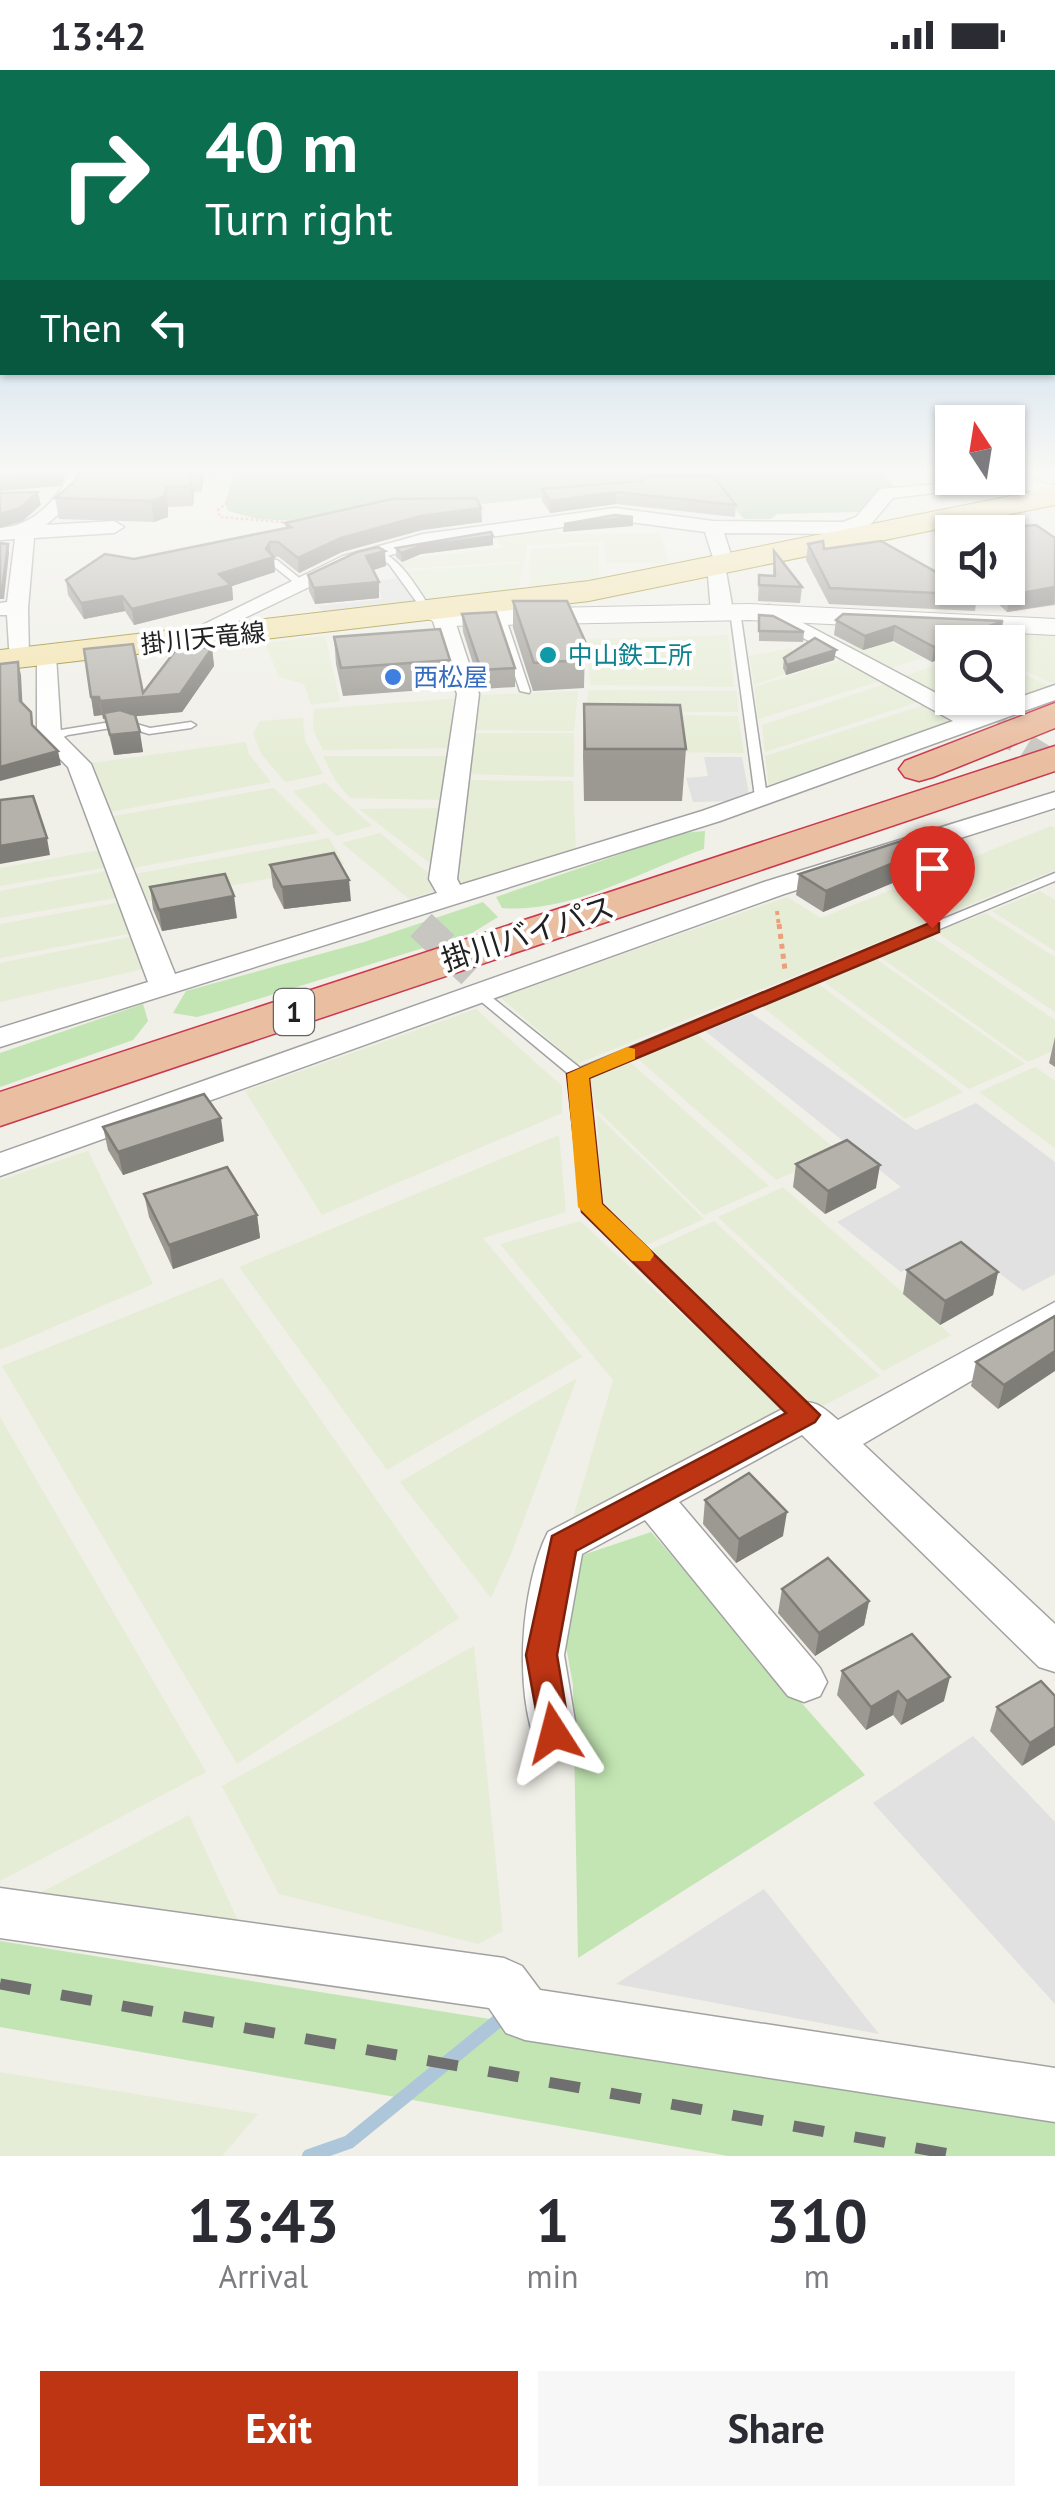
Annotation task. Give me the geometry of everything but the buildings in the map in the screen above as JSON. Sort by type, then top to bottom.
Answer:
[{"type":"highway","points":[[587,914],[886,782],[1055,714]]},
{"type":"highway","name":"掛川バイパス","points":[[0,1110],[1055,758]]},
{"type":"highway","points":[[587,914],[726,880],[1055,774]]},
{"type":"main road","name":"掛川天竜線","points":[[21,658],[436,615],[733,565]]},
{"type":"street","points":[[201,638],[197,632],[342,565]]},
{"type":"street","points":[[721,568],[718,574],[728,611]]},
{"type":"street","points":[[10,580],[9,609],[21,658],[52,739],[79,764],[166,987]]},
{"type":"street","points":[[454,898],[444,879],[468,694],[436,615],[769,611],[918,616],[1055,628]]},
{"type":"street","points":[[769,611],[981,722]]},
{"type":"street","points":[[0,1038],[166,987],[414,919],[454,898],[981,722],[1055,692]]},
{"type":"street","points":[[0,1165],[480,986],[1055,800]]},
{"type":"street","points":[[554,1733],[542,1655],[563,1544],[650,1497],[821,1428],[1055,1315]]},
{"type":"street","points":[[821,1428],[1055,1652]]},
{"type":"street","points":[[650,1497],[804,1682]]},
{"type":"street","points":[[0,1914],[504,1984],[525,2014],[1055,2094]]},
{"type":"lane","points":[[278,565],[300,583]]},
{"type":"lane","points":[[395,565],[436,615]]},
{"type":"lane","points":[[728,611],[762,797]]},
{"type":"lane","points":[[500,616],[526,691]]},
{"type":"lane","points":[[52,739],[65,732],[123,723],[148,731],[192,726]]},
{"type":"lane","points":[[578,1074],[1055,876]]},
{"type":"lane","points":[[480,986],[578,1074],[590,1207],[821,1428]]},
{"type":"path","points":[[774,888],[788,988]]},
{"type":"green space","points":[[399,565],[458,565],[402,569]]},
{"type":"green space","points":[[523,565],[517,592],[424,603],[405,571]]},
{"type":"green space","points":[[530,565],[599,565],[599,579],[528,592]]},
{"type":"green space","points":[[728,635],[734,687],[590,685],[587,639]]},
{"type":"green space","points":[[325,636],[340,701],[311,705],[304,684],[279,677],[265,643]]},
{"type":"green space","points":[[879,636],[922,658],[888,669],[848,646]]},
{"type":"green space","points":[[1025,636],[1055,636],[1055,682],[1025,670]]},
{"type":"green space","points":[[790,648],[819,663],[754,685],[749,656]]},
{"type":"green space","points":[[847,658],[884,680],[758,719],[754,687]]},
{"type":"green space","points":[[935,666],[935,696],[901,677]]},
{"type":"green space","points":[[1025,674],[1049,686],[1025,695]]},
{"type":"green space","points":[[891,682],[924,700],[765,752],[762,725]]},
{"type":"green space","points":[[588,690],[737,691],[738,712],[586,711]]},
{"type":"green space","points":[[578,691],[574,731],[472,730],[476,695]]},
{"type":"green space","points":[[462,698],[452,748],[323,750],[313,730],[314,709]]},
{"type":"green space","points":[[930,703],[935,706],[935,715],[950,715],[958,720],[769,788],[765,756]]},
{"type":"green space","points":[[585,714],[738,716],[744,753],[584,751]]},
{"type":"green space","points":[[303,718],[305,740],[323,774],[285,782],[262,755],[253,734],[260,721]]},
{"type":"green space","points":[[471,733],[574,733],[574,777],[466,774]]},
{"type":"green space","points":[[246,742],[249,754],[271,782],[104,813],[84,764]]},
{"type":"green space","points":[[323,756],[460,756],[448,800],[350,798]]},
{"type":"green space","points":[[464,780],[573,781],[576,851],[460,887],[452,877]]},
{"type":"green space","points":[[325,783],[372,826],[336,836],[293,791]]},
{"type":"green space","points":[[274,788],[319,833],[128,869],[108,817]]},
{"type":"green space","points":[[453,808],[444,874],[359,809]]},
{"type":"green space","points":[[1051,826],[1055,828],[1055,870],[577,1064],[500,997],[787,897],[821,918]]},
{"type":"green space","points":[[705,831],[704,849],[579,898],[527,908],[502,908],[496,897],[682,833]]},
{"type":"green space","points":[[380,833],[435,879],[441,889],[409,899],[342,843]]},
{"type":"green space","points":[[329,838],[344,864],[141,903],[129,875]]},
{"type":"green space","points":[[99,850],[104,868],[0,886],[0,868]]},
{"type":"green space","points":[[107,871],[116,898],[0,918],[0,891]]},
{"type":"green space","points":[[1040,891],[1055,900],[1055,951],[992,911]]},
{"type":"green space","points":[[121,902],[133,933],[0,958],[0,924]]},
{"type":"green space","points":[[483,902],[498,917],[472,933],[197,1017],[173,1013],[186,991],[364,942]]},
{"type":"green space","points":[[986,913],[1055,957],[1055,1012],[936,932]]},
{"type":"green space","points":[[135,936],[148,968],[0,1002],[0,963]]},
{"type":"green space","points":[[932,937],[1055,1020],[1055,1050],[1028,1062],[880,957]]},
{"type":"green space","points":[[876,959],[1025,1064],[969,1089],[823,981]]},
{"type":"green space","points":[[817,983],[963,1092],[905,1119],[761,1006]]},
{"type":"green space","points":[[143,1004],[148,1021],[133,1040],[0,1087],[0,1053]]},
{"type":"green space","points":[[476,1009],[562,1086],[562,1113],[322,1215],[245,1091]]},
{"type":"green space","points":[[697,1034],[839,1152],[776,1180],[637,1058]]},
{"type":"green space","points":[[630,1062],[769,1186],[704,1215],[596,1109],[589,1076]]},
{"type":"green space","points":[[1035,1067],[1055,1081],[1055,1148],[979,1092]]},
{"type":"green space","points":[[597,1115],[704,1219],[644,1246],[601,1204]]},
{"type":"green space","points":[[559,1135],[566,1212],[483,1238],[582,1357],[387,1470],[239,1267]]},
{"type":"green space","points":[[88,1151],[153,1284],[0,1350],[0,1180]]},
{"type":"green space","points":[[783,1187],[951,1335],[883,1371],[718,1217]]},
{"type":"green space","points":[[580,1221],[784,1409],[571,1525],[613,1380],[500,1244]]},
{"type":"green space","points":[[714,1221],[880,1376],[806,1415],[646,1252]]},
{"type":"green space","points":[[222,1278],[459,1618],[237,1764],[2,1366]]},
{"type":"green space","points":[[577,1378],[511,1554],[491,1598],[400,1482]]},
{"type":"green space","points":[[0,1417],[206,1772],[0,1881]]},
{"type":"green space","points":[[651,1532],[865,1775],[578,1958],[573,1685],[562,1624],[574,1558]]},
{"type":"green space","points":[[474,1646],[503,1931],[478,1944],[279,1894],[222,1786]]},
{"type":"green space","points":[[189,1815],[240,1925],[38,1894]]},
{"type":"green space","points":[[0,1941],[1055,2109],[1055,2156],[728,2156],[0,2027]]},
{"type":"green space","points":[[0,2072],[258,2114],[222,2156],[0,2156]]},
{"type":"shaded area","points":[[400,578],[420,606],[328,616],[318,606],[382,599],[375,581]]},
{"type":"shaded area","points":[[704,757],[742,757],[749,794],[731,801],[693,802],[686,778],[708,776]]},
{"type":"shaded area","points":[[751,1013],[916,1130],[976,1103],[1055,1162],[1055,1274],[1023,1291],[958,1242],[901,1272],[837,1222],[901,1187],[705,1031]]},
{"type":"shaded area","points":[[973,1736],[1055,1822],[1055,2004],[873,1803]]},
{"type":"shaded area","points":[[764,1889],[879,2034],[616,1984]]},
{"type":"waterway","points":[[309,2156],[349,2142],[504,2016]]},
{"type":"tunnel","points":[[995,727],[1055,764]]},
{"type":"tunnel","points":[[421,925],[472,973]]},
{"type":"railway","points":[[0,1984],[961,2156]]},
{"type":"slow traffic","points":[[627,1054],[578,1074],[590,1207],[641,1255]]},
{"type":"place","name":"中山鉄工所","points":[[548,655]]},
{"type":"place","name":"西松屋","points":[[393,677]]},
{"type":"route","points":[[554,1733],[542,1655],[563,1544],[806,1415],[590,1207],[578,1074],[932,928]]}]
